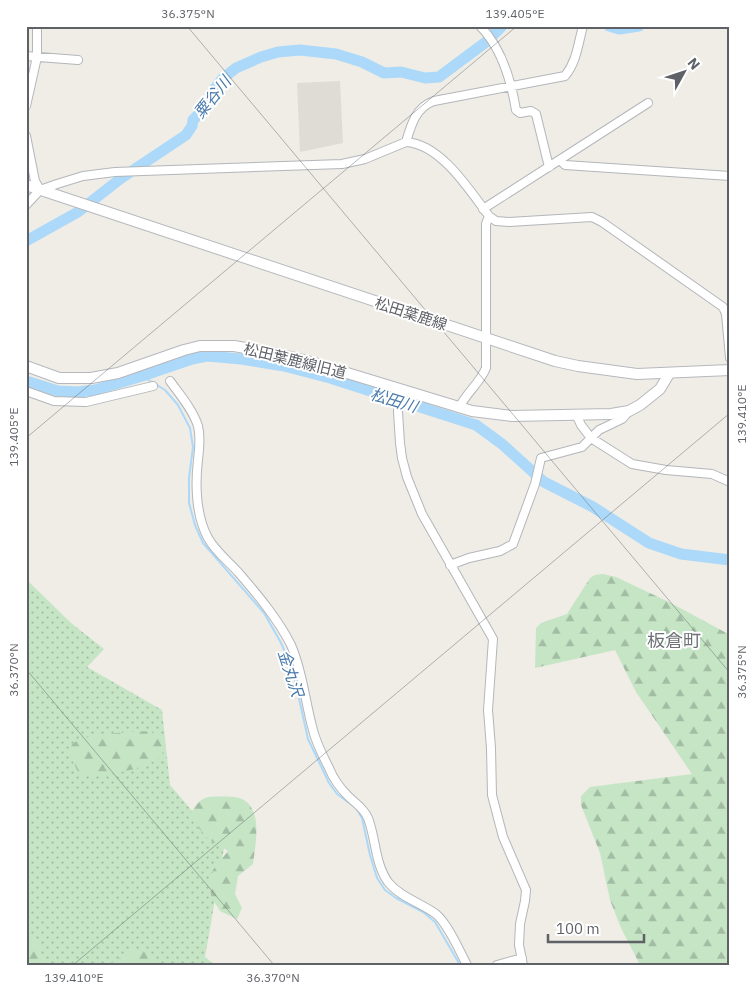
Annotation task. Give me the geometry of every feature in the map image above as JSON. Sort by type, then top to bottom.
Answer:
[{"type":"main road","points":[[26,186],[40,190]]},
{"type":"main road","name":"松田葉鹿線","points":[[40,190],[555,361],[637,374],[730,370]]},
{"type":"main road","name":"松田葉鹿線旧道","points":[[26,366],[59,378],[91,378],[118,373],[184,350],[200,346],[222,345],[283,355],[459,408],[482,413],[512,416],[611,414],[629,411],[660,389],[669,374]]},
{"type":"street","points":[[26,106],[37,57],[37,26]]},
{"type":"street","points":[[480,26],[494,42],[511,85],[517,112],[531,111],[536,114],[549,167]]},
{"type":"street","points":[[406,142],[418,111],[425,104],[511,85],[565,76],[573,64],[583,26]]},
{"type":"street","points":[[26,56],[78,60]]},
{"type":"street","points":[[484,209],[648,103]]},
{"type":"street","points":[[26,136],[35,181],[40,190]]},
{"type":"street","points":[[26,205],[40,190],[83,176],[124,172],[342,164],[365,158],[406,142],[420,145],[436,154],[446,163],[489,216],[496,221],[509,222],[592,217],[602,222],[723,307],[726,314],[730,358]]},
{"type":"street","points":[[561,161],[566,164],[730,176]]},
{"type":"street","points":[[459,408],[467,393],[482,378],[486,368],[486,224],[489,216]]},
{"type":"street","points":[[170,381],[188,407],[198,426],[200,446],[198,460],[198,505],[204,530],[209,540],[268,609],[291,646],[298,665],[313,732],[331,774],[349,796],[363,808],[368,817],[380,865],[389,883],[398,891],[434,912],[442,920],[467,965]]},
{"type":"street","points":[[26,391],[54,401],[86,402],[111,398],[153,386]]},
{"type":"street","points":[[399,390],[400,443],[407,477],[422,514],[493,639],[488,710],[492,795],[503,837],[526,890],[520,924],[519,945],[523,962],[497,965]]},
{"type":"street","points":[[450,565],[469,558],[500,551],[513,544],[535,484],[540,458],[577,448],[603,427],[622,419],[629,411]]},
{"type":"street","points":[[576,414],[581,425],[591,438],[632,464],[666,470],[712,474],[730,482]]},
{"type":"shaded area","points":[[340,81],[343,143],[300,152],[297,83]]},
{"type":"green space","points":[[603,574],[616,577],[671,603],[730,635],[730,965],[640,965],[621,928],[610,900],[600,853],[581,805],[581,796],[590,787],[692,774],[636,692],[615,650],[535,668],[536,628],[541,623],[567,614],[590,578]]},
{"type":"green space","points":[[27,580],[71,623],[104,649],[87,667],[162,710],[170,785],[224,848],[205,957],[215,965],[26,965]]},
{"type":"green space","points":[[149,731],[160,736],[166,745],[162,754],[156,760],[139,768],[107,774],[80,776],[73,762],[70,750],[75,742],[94,736]]},
{"type":"green space","points":[[209,797],[232,797],[244,800],[250,805],[256,821],[253,864],[238,876],[235,894],[242,908],[237,919],[220,911],[212,898],[209,887],[213,870],[228,851],[208,839],[189,817],[199,802]]},
{"type":"green space","points":[[26,937],[36,940],[44,959],[53,965],[26,965]]},
{"type":"green space","points":[[132,951],[149,952],[161,963],[160,965],[108,965]]},
{"type":"waterway","name":"粟谷川","points":[[26,241],[78,212],[120,179],[186,135],[192,126],[193,120],[207,106],[213,91],[222,79],[236,68],[278,52],[300,50],[336,54],[362,62],[384,73],[401,72],[425,78],[439,77],[486,42],[502,26]]},
{"type":"waterway","name":"粟谷川","points":[[609,26],[619,29],[639,26]]},
{"type":"waterway","name":"松田川","points":[[26,381],[58,391],[78,392],[95,390],[207,356],[284,366],[330,378],[476,425],[502,444],[544,482],[593,507],[649,543],[681,554],[730,560]]},
{"type":"waterway","name":"金丸沢","points":[[142,376],[165,390],[178,405],[190,428],[193,447],[189,478],[189,503],[195,525],[203,543],[264,613],[280,641],[292,667],[308,739],[329,783],[337,794],[356,808],[362,818],[377,878],[385,890],[423,912],[435,922],[460,965]]},
{"type":"district","name":"板倉町","points":[[674,641]]}]
